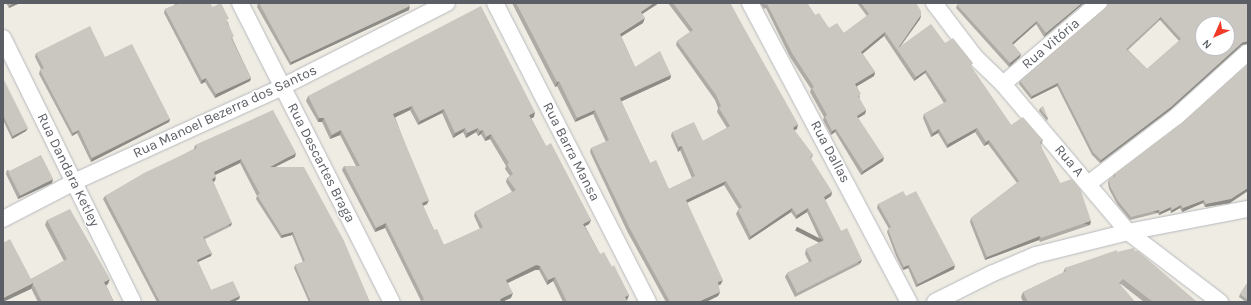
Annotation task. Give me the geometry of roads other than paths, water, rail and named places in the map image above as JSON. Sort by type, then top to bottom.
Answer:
[{"type":"street","name":"Rua Descartes Braga","points":[[240,3],[392,302]]},
{"type":"street","name":"Rua Manoel Bezerra dos Santos","points":[[3,219],[74,182],[282,87],[447,3]]},
{"type":"street","name":"Rua Barra Mansa","points":[[495,3],[648,302]]},
{"type":"street","name":"Rua Dallas","points":[[750,3],[909,302]]},
{"type":"street","name":"Rua Vitória","points":[[1003,84],[1099,3]]},
{"type":"street","name":"Rua A","points":[[940,6],[975,58],[1003,84],[1128,232],[1220,302]]},
{"type":"street","name":"Rua Dandara Ketley","points":[[3,38],[133,302]]},
{"type":"street","points":[[1088,184],[1176,117],[1248,52]]},
{"type":"street","points":[[935,302],[1036,255],[1128,232],[1248,209]]}]
